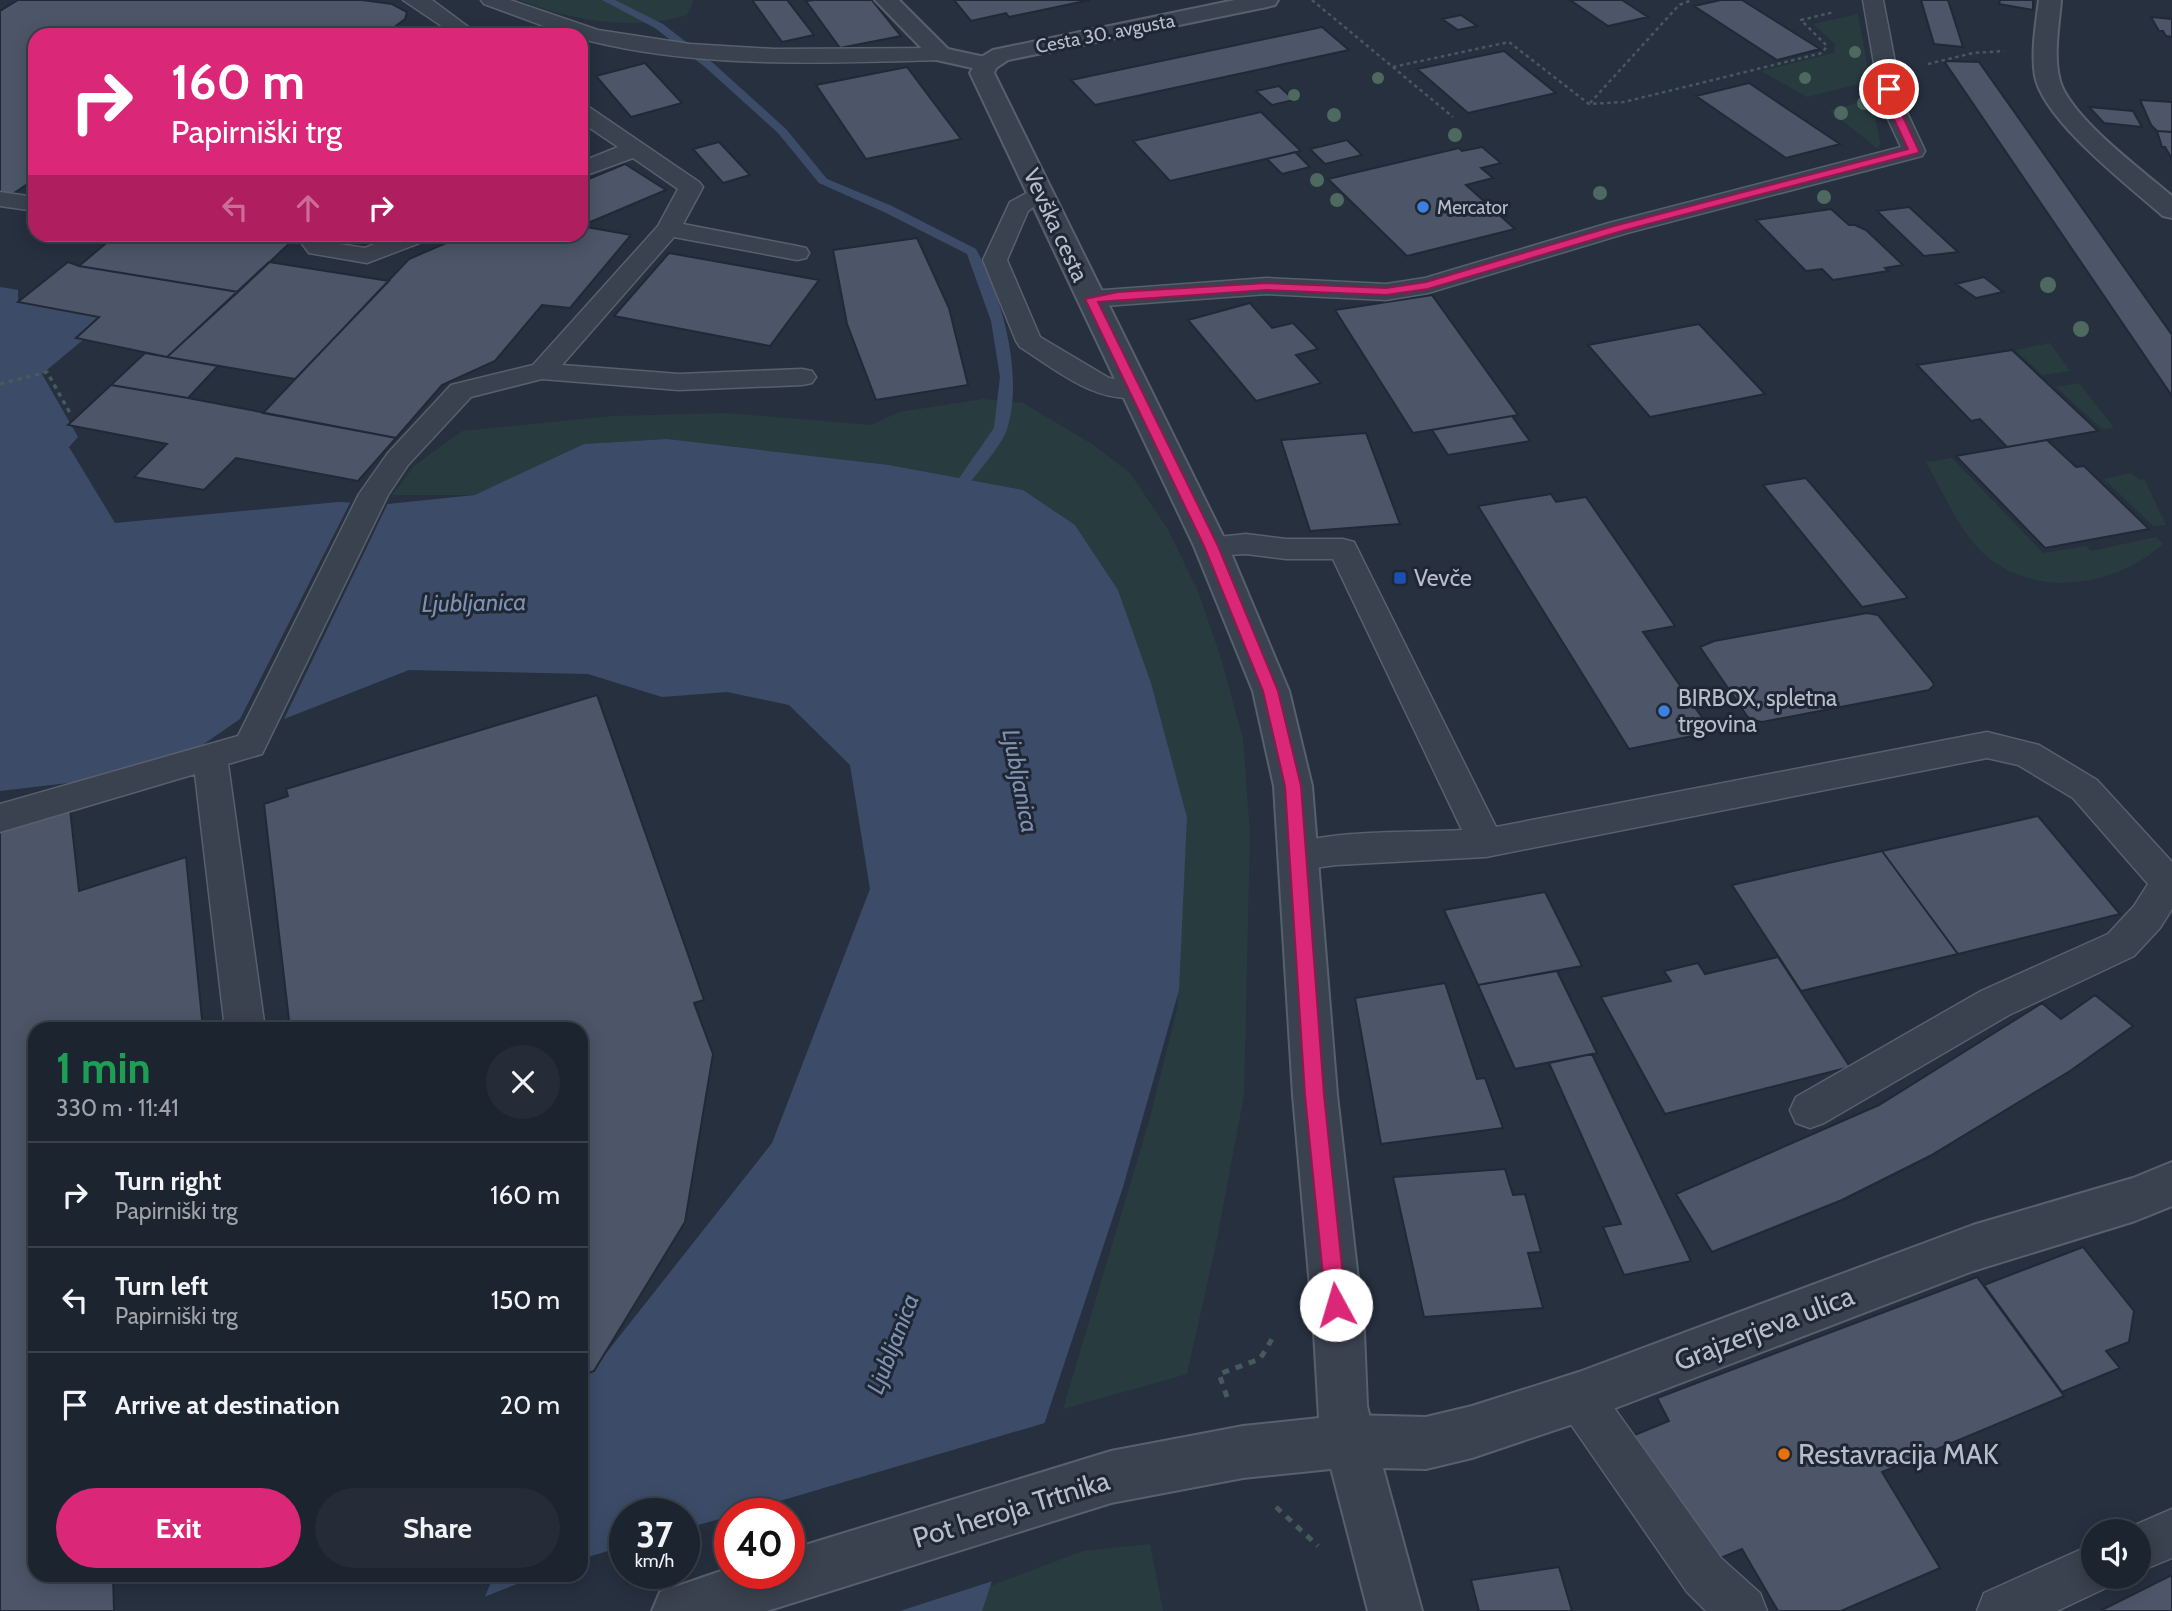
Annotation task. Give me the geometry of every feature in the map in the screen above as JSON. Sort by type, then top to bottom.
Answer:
[{"type":"street","points":[[886,0],[940,54],[986,64]]},
{"type":"street","name":"Cesta 30. avgusta","points":[[986,64],[1001,55],[1013,52],[1267,0]]},
{"type":"street","points":[[2050,0],[2047,64],[2049,85],[2074,118],[2107,153],[2172,210]]},
{"type":"street","name":"Vevška cesta","points":[[986,64],[982,73],[1211,546],[1271,691],[1293,786],[1315,1095],[1339,1332],[1342,1406],[1395,1611]]},
{"type":"street","name":"Grajzerjeva ulica","points":[[1350,1441],[1426,1443],[1472,1432],[1579,1397],[1973,1248],[2135,1199],[2172,1184]]},
{"type":"street","name":"Pot heroja Trtnika","points":[[679,1611],[1111,1477],[1244,1452],[1350,1441]]},
{"type":"lane","points":[[412,0],[423,3],[459,28]]},
{"type":"lane","points":[[491,0],[574,28]]},
{"type":"lane","points":[[1091,299],[1267,286],[1386,292],[1428,285],[1618,229],[1914,151],[1892,104],[1873,2]]},
{"type":"lane","points":[[588,33],[607,39],[747,54],[940,54]]},
{"type":"lane","points":[[542,371],[668,229],[691,187],[588,117]]},
{"type":"lane","points":[[588,167],[634,149]]},
{"type":"lane","points":[[1040,193],[1018,207],[995,260],[1029,341],[1101,385],[1134,390]]},
{"type":"lane","points":[[0,199],[28,203]]},
{"type":"lane","points":[[668,229],[797,253]]},
{"type":"lane","points":[[314,242],[318,247],[367,257],[402,242]]},
{"type":"lane","points":[[0,818],[250,745],[374,494],[397,459],[461,391],[542,371],[679,382],[802,377]]},
{"type":"lane","points":[[1211,546],[1246,544],[1286,549],[1343,549],[1486,843]]},
{"type":"lane","points":[[1299,856],[1336,851],[1486,843],[1987,745],[2027,754],[2085,789],[2169,883],[2147,918],[2121,945],[1995,1003],[1810,1110]]},
{"type":"lane","points":[[210,757],[244,1022]]},
{"type":"lane","points":[[1579,1397],[1704,1575],[1742,1611]]},
{"type":"lane","points":[[2151,1542],[2172,1533]]},
{"type":"lane","points":[[2002,1611],[2081,1575]]},
{"type":"path","points":[[1312,0],[1453,117]]},
{"type":"path","points":[[1590,104],[1679,5],[1692,0]]},
{"type":"path","points":[[1393,67],[1509,43],[1590,104],[1624,102],[1822,53],[1827,46],[1801,20],[1873,2]]},
{"type":"path","points":[[1885,73],[1912,62],[1931,64],[1973,53],[2011,51],[2048,38]]},
{"type":"path","points":[[0,384],[47,372],[70,413]]},
{"type":"green space","points":[[520,0],[693,2],[687,15],[666,20],[624,23],[581,18]]},
{"type":"green space","points":[[1858,14],[1870,81],[1807,97],[1761,71],[1834,53],[1835,44],[1813,24]]},
{"type":"green space","points":[[1866,100],[1873,103],[1880,143],[1878,149],[1830,111]]},
{"type":"green space","points":[[2050,343],[2070,371],[2042,375],[2015,350]]},
{"type":"green space","points":[[2079,383],[2114,428],[2102,429],[2056,387]]},
{"type":"green space","points":[[983,399],[1023,403],[1092,444],[1130,473],[1167,528],[1197,589],[1219,652],[1243,738],[1250,834],[1244,1095],[1216,1244],[1187,1374],[1063,1409],[1150,1118],[1177,1009],[1187,817],[1151,683],[1118,590],[1075,525],[1023,490],[889,465],[667,439],[584,444],[476,495],[392,495],[414,466],[462,431],[612,416],[727,413],[871,425],[899,412]]},
{"type":"green space","points":[[1952,458],[2043,553],[2086,546],[2091,551],[2156,537],[2163,544],[2144,559],[2122,570],[2074,582],[2050,582],[2003,568],[1983,553],[1958,522],[1926,462]]},
{"type":"green space","points":[[2131,473],[2140,480],[2144,479],[2166,525],[2153,526],[2104,479]]},
{"type":"green space","points":[[1150,1544],[1163,1611],[980,1611],[985,1588],[1083,1551]]},
{"type":"water","name":"Ljubljanica","points":[[0,287],[18,290],[18,302],[99,317],[77,337],[84,339],[42,374],[78,437],[69,447],[115,523],[338,502],[388,504],[475,495],[584,444],[667,439],[889,465],[1023,490],[1075,525],[1118,590],[1151,683],[1187,817],[1179,990],[1123,1187],[982,1611],[479,1611],[491,1582],[588,1582],[588,1376],[772,1143],[870,889],[850,765],[789,705],[727,692],[662,697],[588,674],[409,670],[284,719],[240,719],[198,748],[77,782],[0,791]]},
{"type":"pier","points":[[352,499],[389,501],[284,719],[240,719]]},
{"type":"pier","points":[[1048,1422],[996,1580],[900,1611],[476,1611],[484,1597],[522,1582],[588,1582],[588,1557],[609,1551],[609,1589],[700,1589],[700,1524],[714,1521],[714,1589],[805,1589],[805,1498],[790,1498]]},
{"type":"building","points":[[18,0],[362,0],[392,4],[407,12],[405,19],[393,28],[28,28],[28,184],[8,197],[0,196],[0,11]]},
{"type":"building","points":[[752,0],[787,0],[814,35],[782,42]]},
{"type":"building","points":[[872,0],[901,36],[840,48],[806,1]]},
{"type":"building","points":[[954,0],[1090,0],[1009,17],[1006,13],[971,21]]},
{"type":"building","points":[[1570,0],[1622,0],[1648,17],[1608,26]]},
{"type":"building","points":[[1721,0],[1742,0],[1820,49],[1777,60],[1694,6]]},
{"type":"building","points":[[1921,0],[1948,0],[1963,47],[1934,44]]},
{"type":"building","points":[[2000,0],[2033,0],[2033,10],[1999,4]]},
{"type":"building","points":[[1461,15],[1477,26],[1458,30],[1442,19]]},
{"type":"building","points":[[2151,17],[2172,19],[2172,37],[2159,31]]},
{"type":"building","points":[[1322,27],[1349,50],[1095,105],[1071,80]]},
{"type":"building","points":[[1504,51],[1556,93],[1468,113],[1417,69]]},
{"type":"building","points":[[1944,61],[1979,62],[2172,335],[2172,396]]},
{"type":"building","points":[[645,63],[682,103],[631,117],[596,76]]},
{"type":"building","points":[[907,67],[961,139],[866,159],[816,85]]},
{"type":"building","points":[[1749,83],[1840,144],[1786,158],[1696,96]]},
{"type":"building","points":[[1279,86],[1294,100],[1272,105],[1256,91]]},
{"type":"building","points":[[2140,100],[2172,102],[2172,132],[2157,131],[2151,125]]},
{"type":"building","points":[[2089,107],[2133,111],[2142,127],[2104,123]]},
{"type":"building","points":[[1261,112],[1301,151],[1170,181],[1133,141]]},
{"type":"building","points":[[2157,131],[2172,132],[2172,159],[2165,147],[2162,147]]},
{"type":"building","points":[[1347,140],[1362,155],[1325,164],[1310,149]]},
{"type":"building","points":[[719,142],[750,175],[723,183],[693,149]]},
{"type":"building","name":"Mercator","points":[[1482,147],[1501,163],[1481,168],[1493,178],[1466,185],[1515,229],[1407,256],[1328,179],[1459,148],[1462,151]]},
{"type":"building","points":[[1295,152],[1310,167],[1282,174],[1267,159]]},
{"type":"building","points":[[625,164],[666,190],[588,223],[588,179]]},
{"type":"building","points":[[1909,207],[1958,252],[1924,256],[1877,211]]},
{"type":"building","points":[[1831,209],[1849,225],[1866,230],[1903,265],[1885,268],[1888,271],[1833,280],[1822,269],[1806,271],[1756,220]]},
{"type":"building","points":[[588,227],[631,235],[570,308],[542,305],[495,361],[442,385],[396,438],[263,413],[409,259],[448,242],[588,242]]},
{"type":"building","points":[[917,238],[949,308],[968,385],[876,400],[847,324],[833,250]]},
{"type":"building","points":[[108,242],[291,242],[238,292],[79,266]]},
{"type":"building","points":[[669,253],[819,280],[770,346],[614,316]]},
{"type":"building","points":[[68,262],[238,292],[167,357],[76,338],[99,317],[18,302]]},
{"type":"building","points":[[269,262],[389,281],[295,379],[167,357]]},
{"type":"building","points":[[1984,277],[2003,292],[1976,298],[1956,284]]},
{"type":"building","points":[[1432,295],[1518,415],[1413,433],[1335,310]]},
{"type":"building","points":[[1250,303],[1272,328],[1293,323],[1318,349],[1296,355],[1321,383],[1256,401],[1188,320]]},
{"type":"building","points":[[1699,324],[1765,394],[1650,417],[1588,345]]},
{"type":"building","points":[[2012,350],[2098,431],[2007,447],[1980,419],[1971,421],[1917,365]]},
{"type":"building","points":[[145,353],[218,366],[188,398],[111,385]]},
{"type":"building","points":[[111,385],[396,438],[358,481],[236,458],[204,490],[134,477],[167,444],[68,425]]},
{"type":"building","points":[[1512,416],[1530,441],[1448,455],[1432,430]]},
{"type":"building","points":[[1366,433],[1400,524],[1310,531],[1281,440]]},
{"type":"building","points":[[2047,440],[2076,467],[2084,466],[2149,529],[2045,548],[1956,456]]},
{"type":"building","points":[[1806,478],[1908,598],[1862,607],[1763,485]]},
{"type":"building","points":[[1551,494],[1556,502],[1586,497],[1675,626],[1643,632],[1712,732],[1629,749],[1478,506]]},
{"type":"building","points":[[1867,613],[1878,615],[1932,681],[1934,685],[1929,690],[1762,722],[1751,720],[1700,647],[1714,641]]},
{"type":"building","points":[[597,695],[704,1000],[694,1003],[713,1054],[685,1222],[594,1371],[588,1373],[588,1022],[289,1022],[264,804],[288,796],[286,789]]},
{"type":"building","points":[[70,809],[79,891],[186,857],[202,1022],[28,1022],[28,1582],[113,1582],[114,1611],[0,1611],[0,829]]},
{"type":"building","points":[[2038,816],[2120,914],[1958,954],[1882,851]]},
{"type":"building","points":[[1882,851],[1958,954],[1801,991],[1732,885]]},
{"type":"building","points":[[1545,892],[1582,966],[1478,985],[1444,910]]},
{"type":"building","points":[[1778,957],[1850,1067],[1665,1114],[1601,997],[1671,981],[1664,971],[1698,963],[1705,974]]},
{"type":"building","points":[[1557,971],[1597,1053],[1515,1069],[1478,985]]},
{"type":"building","points":[[1445,983],[1477,1079],[1485,1078],[1503,1128],[1381,1144],[1355,998]]},
{"type":"building","points":[[2095,995],[2133,1026],[2070,1071],[1930,1156],[1842,1200],[1712,1252],[1676,1194],[1879,1105],[2042,1003],[2061,1019]]},
{"type":"building","points":[[1592,1054],[1691,1261],[1624,1275],[1603,1227],[1621,1224],[1549,1063]]},
{"type":"building","points":[[1505,1169],[1513,1195],[1525,1194],[1541,1252],[1528,1253],[1543,1308],[1424,1317],[1393,1177]]},
{"type":"building","points":[[2083,1247],[2134,1311],[2129,1342],[2106,1351],[2120,1368],[2062,1392],[1984,1285]]},
{"type":"building","name":"Restavracija MAK","points":[[1977,1277],[2064,1396],[1882,1472],[1940,1568],[1841,1611],[1778,1611],[1742,1549],[1704,1565],[1632,1436],[1669,1421],[1657,1398]]},
{"type":"building","points":[[1559,1567],[1572,1611],[1479,1611],[1471,1580]]},
{"type":"building","points":[[2172,1575],[2172,1611],[2100,1611],[2144,1589],[2151,1589],[2151,1586]]},
{"type":"waterway","points":[[607,0],[659,26],[709,65],[782,131],[823,181],[888,209],[972,252],[998,321],[1007,377],[1001,428],[964,481]]},
{"type":"place","name":"Mercator","points":[[1423,207]]},
{"type":"place","name":"Vevče","points":[[1400,578]]},
{"type":"place","name":"BIRBOX, spletna trgovina","points":[[1664,711]]},
{"type":"place","name":"Restavracija MAK","points":[[1784,1454]]},
{"type":"route","points":[[1336,1305],[1315,1095],[1293,786],[1283,737],[1271,691],[1211,546],[1091,299],[1267,286],[1386,292],[1428,285],[1618,229],[1914,151],[1892,104],[1889,89]]}]
